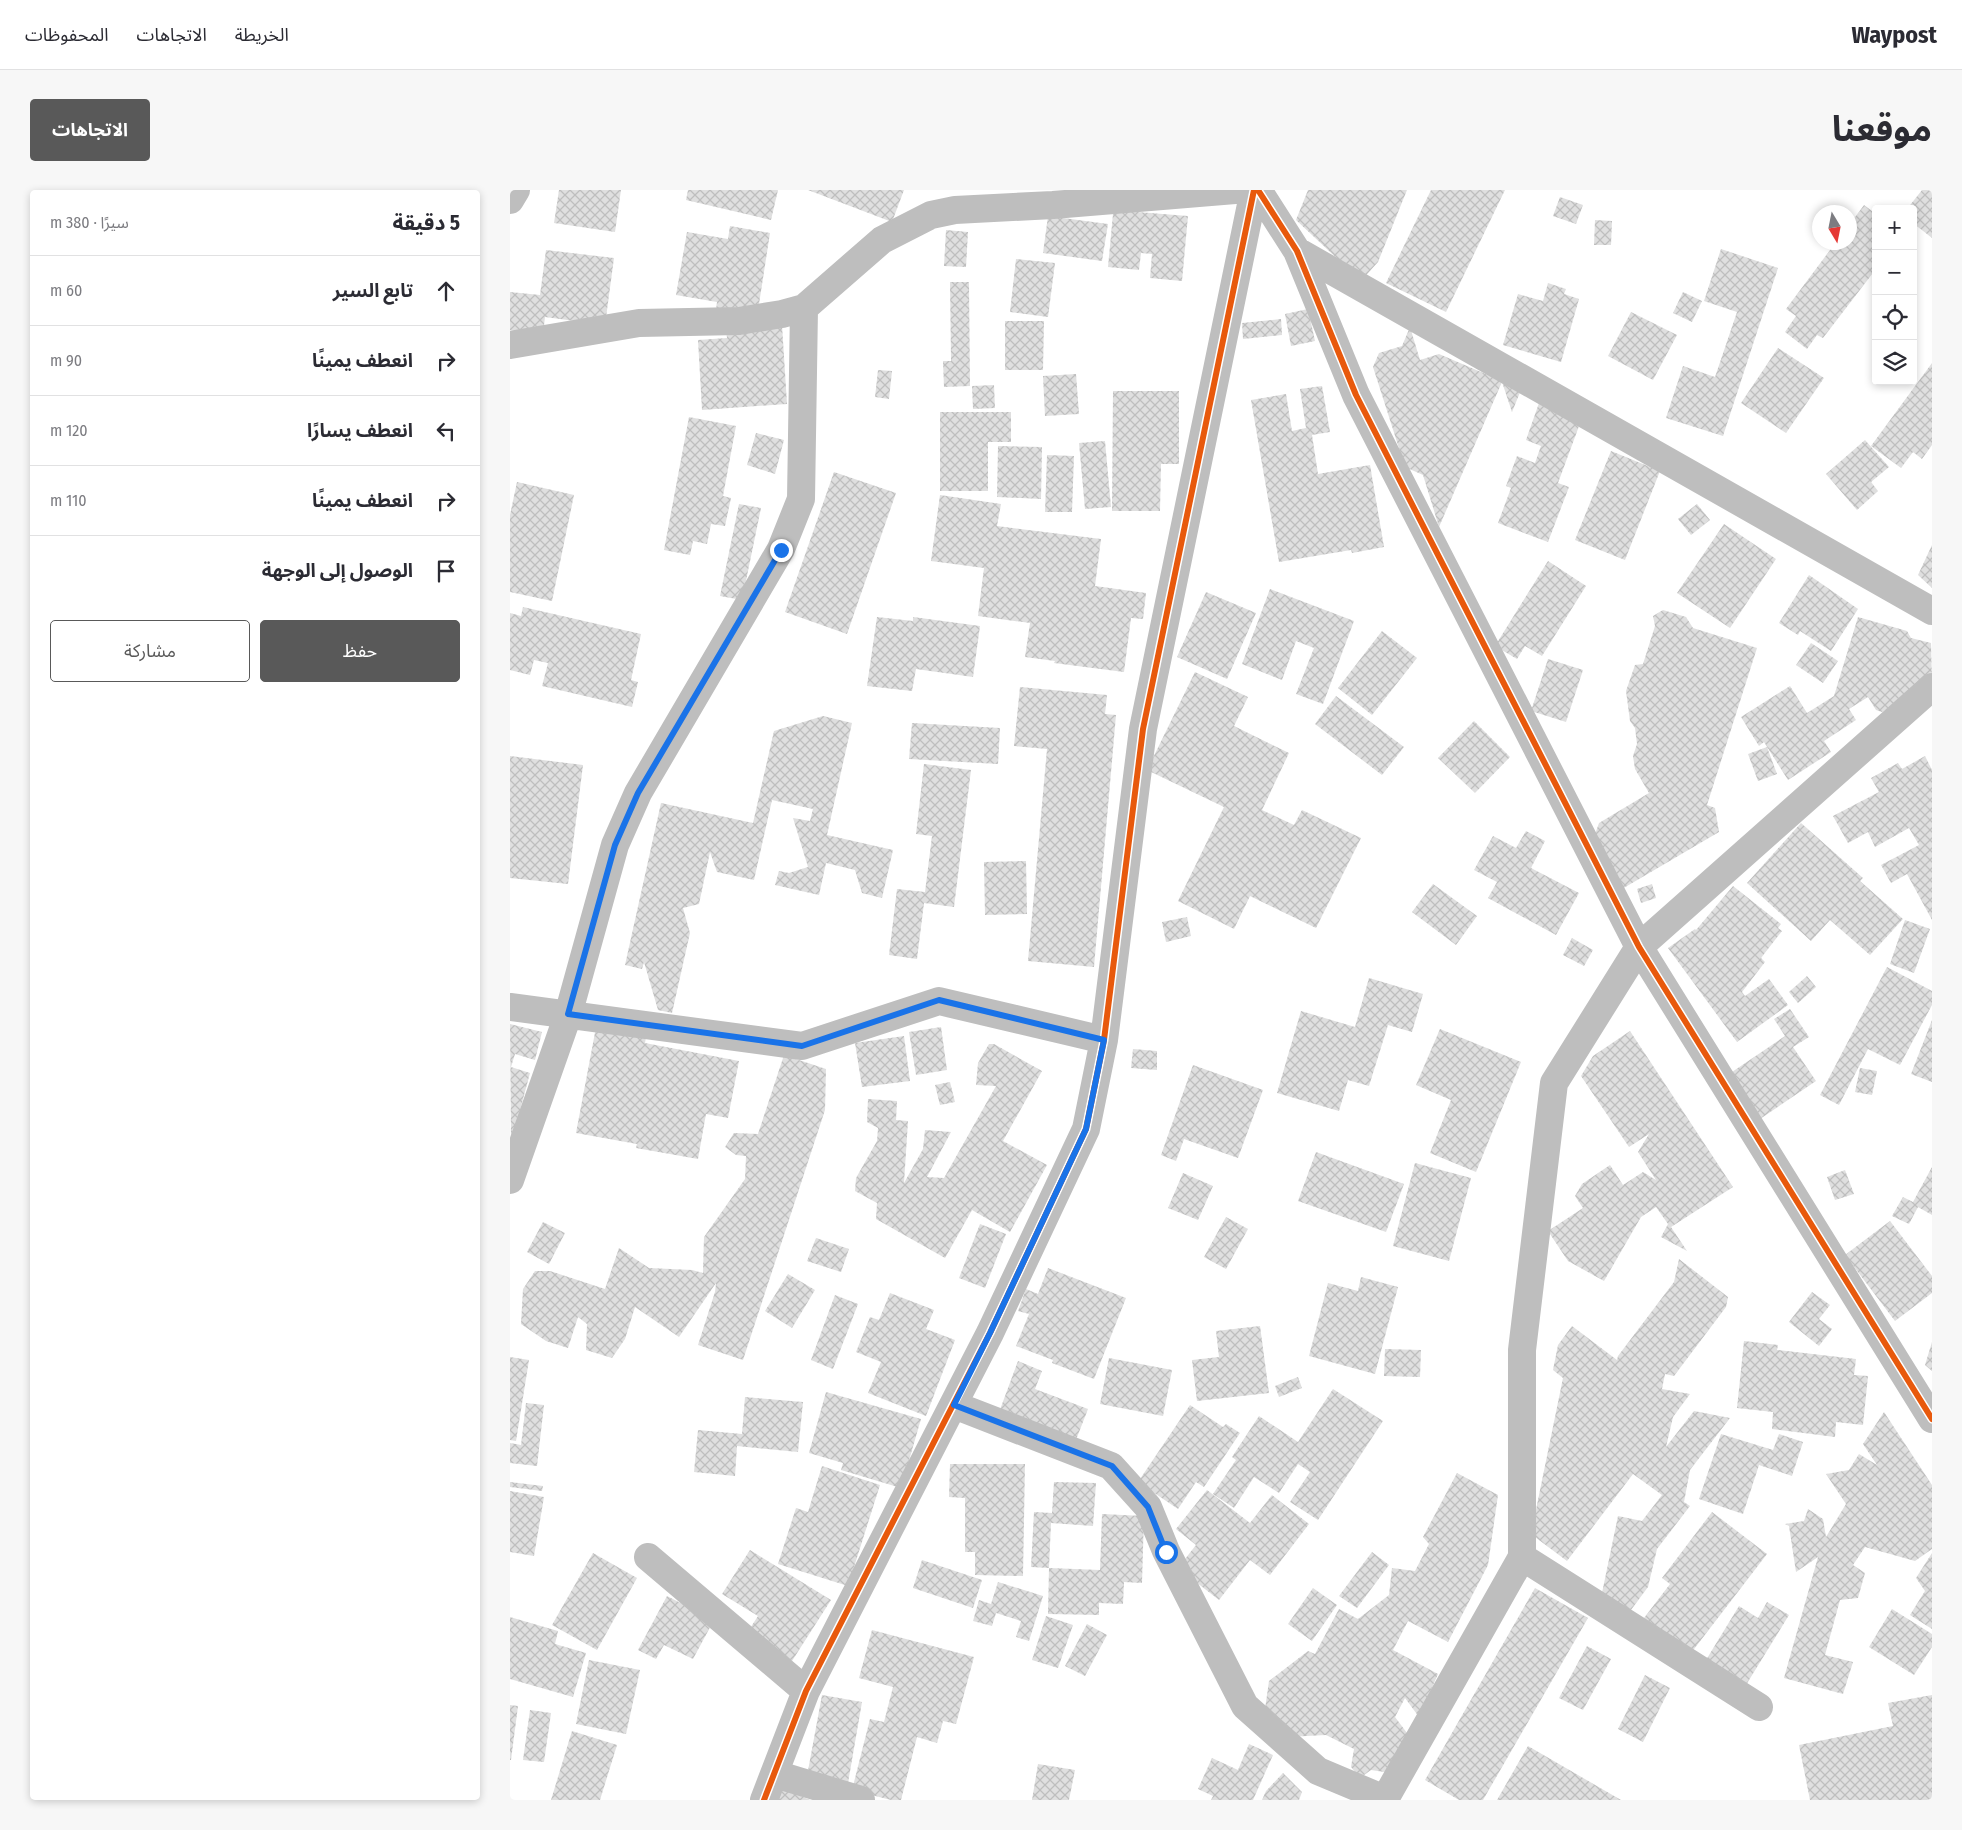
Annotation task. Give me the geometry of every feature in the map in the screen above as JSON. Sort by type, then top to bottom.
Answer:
[{"type":"street","points":[[510,200],[516,190]]},
{"type":"street","points":[[510,345],[639,323],[739,321],[782,314],[804,308],[882,240],[931,215],[955,210],[1053,206],[1235,190]]},
{"type":"street","points":[[1256,190],[1298,251],[1356,395],[1639,947],[1932,1419]]},
{"type":"street","points":[[764,1800],[806,1691],[990,1333],[1086,1129],[1104,1040],[1143,729],[1256,190]]},
{"type":"street","points":[[1298,251],[1932,611]]},
{"type":"street","points":[[510,1180],[568,1014],[615,845],[638,793],[781,550],[801,499],[804,308]]},
{"type":"street","points":[[954,1405],[1112,1466],[1148,1507],[1166,1552],[1245,1706],[1318,1771],[1385,1800],[1522,1557],[1522,1350],[1554,1083],[1639,947],[1932,687]]},
{"type":"street","points":[[510,1007],[802,1046],[939,1000],[1104,1040]]},
{"type":"street","points":[[648,1557],[806,1691]]},
{"type":"street","points":[[1522,1557],[1759,1707]]},
{"type":"street","points":[[775,1774],[861,1800]]},
{"type":"building","points":[[559,190],[621,190],[615,232],[554,223]]},
{"type":"building","points":[[688,190],[778,190],[771,220],[686,200]]},
{"type":"building","points":[[808,190],[904,190],[892,222]]},
{"type":"building","points":[[1308,190],[1407,190],[1378,262],[1361,281],[1296,220]]},
{"type":"building","points":[[1431,190],[1505,190],[1446,312],[1386,283]]},
{"type":"building","points":[[1922,190],[1932,190],[1932,238],[1917,226],[1917,205],[1910,205]]},
{"type":"building","points":[[1560,197],[1583,205],[1576,224],[1553,216]]},
{"type":"building","points":[[1114,203],[1125,211],[1188,216],[1182,281],[1150,278],[1152,254],[1141,253],[1139,270],[1108,267]]},
{"type":"building","points":[[1864,205],[1872,211],[1872,274],[1823,338],[1817,335],[1807,349],[1785,332],[1796,316],[1786,309],[1830,250],[1857,250],[1857,214]]},
{"type":"building","points":[[1048,216],[1108,224],[1102,261],[1043,253]]},
{"type":"building","points":[[1595,220],[1612,221],[1611,245],[1594,245]]},
{"type":"building","points":[[730,226],[770,233],[757,317],[716,310],[717,302],[676,295],[687,232],[728,239]]},
{"type":"building","points":[[946,230],[968,232],[966,267],[944,266]]},
{"type":"building","points":[[1721,249],[1778,268],[1723,436],[1666,418],[1683,366],[1715,377],[1737,312],[1704,301]]},
{"type":"building","points":[[546,250],[614,258],[605,325],[545,317],[543,334],[510,330],[510,292],[540,295]]},
{"type":"building","points":[[1016,259],[1055,263],[1048,317],[1010,312]]},
{"type":"building","points":[[950,282],[969,282],[970,386],[944,387],[943,361],[951,361]]},
{"type":"building","points":[[1548,283],[1566,289],[1564,294],[1579,299],[1561,362],[1503,345],[1518,294],[1543,301]]},
{"type":"building","points":[[1683,292],[1702,301],[1692,322],[1673,313]]},
{"type":"building","points":[[1308,309],[1315,341],[1291,346],[1285,314]]},
{"type":"building","points":[[1631,312],[1677,335],[1653,380],[1608,356]]},
{"type":"building","points":[[1281,319],[1282,335],[1243,339],[1242,323]]},
{"type":"building","points":[[1005,321],[1044,321],[1043,370],[1005,370]]},
{"type":"building","points":[[782,325],[787,404],[702,410],[698,340],[727,338],[726,328]]},
{"type":"building","points":[[1410,327],[1420,360],[1439,354],[1495,378],[1523,385],[1512,412],[1502,382],[1439,527],[1423,475],[1405,467],[1373,367],[1379,353],[1402,346]]},
{"type":"building","points":[[1778,348],[1824,378],[1786,433],[1741,403]]},
{"type":"building","points":[[1932,363],[1932,445],[1922,459],[1913,452],[1901,468],[1871,446]]},
{"type":"building","points":[[878,370],[892,371],[889,399],[875,397]]},
{"type":"building","points":[[1076,374],[1079,414],[1045,416],[1043,376]]},
{"type":"building","points":[[994,385],[995,408],[973,409],[972,386]]},
{"type":"building","points":[[1322,386],[1330,432],[1312,435],[1318,474],[1370,465],[1384,547],[1352,553],[1351,550],[1279,562],[1251,400],[1286,394],[1292,431],[1306,428],[1300,389]]},
{"type":"building","points":[[1113,391],[1179,391],[1179,464],[1161,464],[1160,511],[1112,511]]},
{"type":"building","points":[[1539,403],[1582,418],[1558,483],[1569,487],[1548,542],[1498,523],[1511,488],[1506,486],[1517,456],[1535,463],[1541,446],[1526,440]]},
{"type":"building","points":[[940,412],[1011,412],[1011,442],[988,442],[988,491],[940,491]]},
{"type":"building","points":[[689,417],[736,426],[723,496],[731,498],[725,526],[711,524],[707,544],[693,541],[690,555],[664,550]]},
{"type":"building","points":[[756,433],[784,440],[775,474],[747,465]]},
{"type":"building","points":[[1865,440],[1889,467],[1871,482],[1878,491],[1857,510],[1826,474]]},
{"type":"building","points":[[1105,441],[1111,507],[1085,509],[1079,443]]},
{"type":"building","points":[[998,446],[1042,447],[1041,499],[997,497]]},
{"type":"building","points":[[1611,451],[1660,471],[1625,560],[1575,540]]},
{"type":"building","points":[[1047,455],[1074,456],[1072,512],[1045,512]]},
{"type":"building","points":[[834,472],[896,493],[847,634],[785,612]]},
{"type":"building","points":[[517,482],[574,495],[552,601],[510,592],[510,515]]},
{"type":"building","points":[[940,495],[1001,504],[997,526],[1101,539],[1095,586],[1146,593],[1143,619],[1131,618],[1124,672],[1054,663],[1055,661],[1025,657],[1030,623],[978,616],[984,568],[931,561]]},
{"type":"building","points":[[739,504],[761,508],[742,600],[720,596]]},
{"type":"building","points":[[1697,504],[1710,520],[1691,535],[1678,519]]},
{"type":"building","points":[[1724,524],[1776,559],[1730,628],[1677,593]]},
{"type":"building","points":[[1932,545],[1932,588],[1918,575]]},
{"type":"building","points":[[1548,561],[1586,586],[1542,656],[1525,646],[1517,659],[1495,646]]},
{"type":"building","points":[[1809,575],[1858,609],[1831,651],[1800,631],[1798,635],[1779,623]]},
{"type":"building","points":[[1270,589],[1354,621],[1323,704],[1296,694],[1314,648],[1296,641],[1282,680],[1242,664]]},
{"type":"building","points":[[1206,592],[1256,613],[1227,679],[1177,657]]},
{"type":"building","points":[[523,607],[641,634],[631,680],[638,682],[632,707],[542,686],[548,663],[534,660],[530,675],[510,670],[510,613],[521,616]]},
{"type":"building","points":[[1663,610],[1686,617],[1693,628],[1757,648],[1707,805],[1715,808],[1719,832],[1622,889],[1593,840],[1599,823],[1649,793],[1635,769],[1633,756],[1637,744],[1635,728],[1630,721],[1626,691],[1635,665],[1643,664],[1655,626],[1653,616]]},
{"type":"building","points":[[877,617],[913,621],[913,617],[980,626],[973,677],[916,669],[912,691],[867,686]]},
{"type":"building","points":[[1858,617],[1907,631],[1911,638],[1931,643],[1932,681],[1882,712],[1876,710],[1868,697],[1849,709],[1856,720],[1824,741],[1831,752],[1788,780],[1764,742],[1759,746],[1741,717],[1790,686],[1807,713],[1834,696]]},
{"type":"building","points":[[1382,631],[1417,658],[1372,715],[1338,688]]},
{"type":"building","points":[[1811,643],[1838,661],[1823,683],[1796,665]]},
{"type":"building","points":[[1548,659],[1583,670],[1566,722],[1531,711]]},
{"type":"building","points":[[1195,672],[1248,697],[1234,726],[1289,753],[1262,810],[1294,825],[1302,810],[1361,838],[1316,928],[1250,896],[1234,929],[1178,901],[1224,807],[1147,770]]},
{"type":"building","points":[[1020,687],[1107,695],[1105,714],[1116,715],[1094,967],[1028,961],[1047,749],[1014,746]]},
{"type":"building","points":[[1336,696],[1404,747],[1382,775],[1315,724]]},
{"type":"building","points":[[823,716],[852,723],[827,835],[893,850],[882,898],[862,893],[855,870],[826,863],[819,895],[775,885],[779,871],[789,873],[808,867],[793,818],[810,821],[813,809],[772,800],[754,880],[717,872],[710,852],[699,904],[683,908],[690,933],[672,1013],[658,1010],[644,962],[642,969],[625,965],[661,803],[753,823],[774,731]]},
{"type":"building","points":[[1474,721],[1510,757],[1475,793],[1438,758]]},
{"type":"building","points":[[912,723],[1000,728],[998,764],[909,759]]},
{"type":"building","points":[[1767,747],[1777,774],[1758,781],[1748,754]]},
{"type":"building","points":[[510,756],[583,765],[568,884],[510,878]]},
{"type":"building","points":[[1925,756],[1932,770],[1932,920],[1907,874],[1891,883],[1881,865],[1919,845],[1909,828],[1875,847],[1868,832],[1848,843],[1833,816],[1879,792],[1871,778],[1898,763],[1902,769]]},
{"type":"building","points":[[924,764],[971,770],[954,907],[924,903],[917,959],[889,955],[897,889],[925,892],[932,836],[916,834]]},
{"type":"building","points":[[1801,823],[1863,878],[1860,881],[1903,919],[1870,955],[1830,920],[1811,941],[1747,883]]},
{"type":"building","points":[[1526,831],[1545,841],[1531,868],[1579,893],[1556,935],[1488,898],[1497,882],[1474,870],[1493,836],[1516,848]]},
{"type":"building","points":[[1026,861],[1027,914],[985,915],[984,862]]},
{"type":"building","points":[[1433,884],[1477,916],[1456,945],[1412,912]]},
{"type":"building","points":[[1652,884],[1656,898],[1641,903],[1637,889]]},
{"type":"building","points":[[1733,886],[1781,924],[1778,928],[1782,931],[1761,958],[1765,962],[1742,992],[1745,996],[1769,979],[1788,1005],[1737,1042],[1668,948],[1696,930]]},
{"type":"building","points":[[1187,917],[1191,936],[1166,942],[1162,922]]},
{"type":"building","points":[[1905,920],[1930,929],[1914,973],[1890,964]]},
{"type":"building","points":[[1572,938],[1593,950],[1584,966],[1563,955]]},
{"type":"building","points":[[1887,967],[1932,991],[1932,1005],[1900,1065],[1868,1049],[1839,1105],[1820,1095]]},
{"type":"building","points":[[1807,976],[1816,987],[1798,1003],[1789,992]]},
{"type":"building","points":[[1369,978],[1423,994],[1412,1032],[1388,1025],[1369,1086],[1348,1080],[1339,1111],[1277,1093],[1301,1011],[1355,1027]]},
{"type":"building","points":[[1790,1009],[1809,1037],[1793,1047],[1816,1081],[1760,1119],[1729,1074],[1785,1036],[1774,1019]]},
{"type":"building","points":[[1932,1020],[1932,1082],[1911,1074]]},
{"type":"building","points":[[597,1022],[647,1031],[645,1043],[739,1061],[728,1118],[706,1114],[698,1159],[636,1148],[637,1144],[576,1133]]},
{"type":"building","points":[[510,1024],[542,1032],[535,1060],[515,1054],[511,1067],[530,1073],[511,1144]]},
{"type":"building","points":[[941,1027],[947,1070],[916,1075],[909,1032]]},
{"type":"building","points":[[1440,1029],[1521,1062],[1476,1172],[1430,1153],[1451,1100],[1416,1085]]},
{"type":"building","points":[[1630,1031],[1733,1187],[1671,1227],[1687,1251],[1661,1237],[1668,1224],[1656,1207],[1641,1217],[1604,1281],[1568,1261],[1548,1231],[1583,1208],[1575,1196],[1582,1184],[1610,1165],[1623,1185],[1643,1172],[1656,1180],[1638,1152],[1649,1134],[1629,1147],[1581,1076],[1593,1056]]},
{"type":"building","points":[[904,1036],[910,1081],[862,1087],[855,1043]]},
{"type":"building","points":[[989,1044],[994,1044],[1042,1071],[1003,1141],[1047,1165],[1010,1232],[972,1210],[945,1258],[876,1219],[877,1203],[855,1191],[856,1178],[877,1141],[878,1128],[867,1122],[868,1099],[897,1101],[896,1120],[908,1121],[904,1183],[923,1149],[925,1130],[951,1132],[927,1177],[944,1178],[996,1086],[976,1085],[978,1063]]},
{"type":"building","points":[[1133,1049],[1157,1051],[1157,1070],[1131,1068]]},
{"type":"building","points":[[784,1055],[826,1069],[825,1110],[743,1360],[698,1345],[715,1292],[716,1283],[679,1337],[635,1307],[625,1339],[612,1358],[586,1350],[587,1324],[578,1317],[568,1348],[546,1341],[521,1324],[523,1289],[535,1271],[550,1271],[605,1289],[619,1248],[649,1268],[692,1270],[703,1273],[704,1237],[745,1179],[746,1156],[736,1155],[725,1147],[734,1133],[758,1134]]},
{"type":"building","points":[[1193,1065],[1263,1090],[1238,1158],[1184,1139],[1176,1161],[1161,1155]]},
{"type":"building","points":[[1860,1068],[1877,1071],[1872,1095],[1855,1092]]},
{"type":"building","points":[[950,1082],[955,1102],[940,1105],[935,1085]]},
{"type":"building","points":[[1316,1152],[1404,1184],[1386,1232],[1298,1201]]},
{"type":"building","points":[[1415,1163],[1471,1178],[1449,1261],[1393,1246]]},
{"type":"building","points":[[1932,1167],[1932,1215],[1918,1207],[1909,1224],[1892,1216],[1903,1197],[1913,1202]]},
{"type":"building","points":[[1845,1170],[1854,1194],[1835,1200],[1827,1177]]},
{"type":"building","points":[[1183,1173],[1213,1186],[1198,1220],[1168,1208]]},
{"type":"building","points":[[1226,1217],[1248,1229],[1226,1269],[1204,1257]]},
{"type":"building","points":[[1890,1221],[1932,1276],[1932,1293],[1895,1321],[1845,1255]]},
{"type":"building","points":[[543,1222],[565,1233],[549,1264],[527,1252]]},
{"type":"building","points":[[980,1224],[1006,1234],[985,1288],[959,1278]]},
{"type":"building","points":[[816,1238],[849,1249],[841,1272],[807,1261]]},
{"type":"building","points":[[1679,1259],[1728,1297],[1726,1307],[1674,1376],[1665,1374],[1662,1389],[1690,1394],[1673,1417],[1666,1447],[1694,1411],[1730,1418],[1690,1470],[1684,1502],[1690,1506],[1657,1549],[1648,1587],[1628,1614],[1602,1593],[1618,1516],[1642,1521],[1662,1495],[1633,1474],[1567,1561],[1531,1534],[1563,1378],[1553,1370],[1558,1345],[1572,1326],[1617,1360],[1618,1356],[1674,1282]]},
{"type":"building","points":[[1048,1268],[1126,1298],[1094,1379],[1052,1363],[1053,1360],[1016,1346],[1029,1314],[1018,1311],[1026,1289],[1038,1294]]},
{"type":"building","points":[[788,1274],[815,1290],[792,1328],[765,1311]]},
{"type":"building","points":[[1361,1277],[1398,1287],[1375,1374],[1309,1356],[1328,1283],[1358,1291]]},
{"type":"building","points":[[1812,1292],[1830,1305],[1819,1319],[1832,1329],[1819,1346],[1789,1322]]},
{"type":"building","points":[[890,1293],[934,1310],[926,1329],[955,1340],[926,1416],[868,1393],[881,1362],[856,1352],[870,1317],[879,1320]]},
{"type":"building","points":[[835,1295],[858,1304],[833,1369],[811,1360]]},
{"type":"building","points":[[1260,1326],[1269,1393],[1197,1401],[1192,1360],[1219,1357],[1216,1331]]},
{"type":"building","points":[[1744,1341],[1778,1345],[1777,1350],[1856,1359],[1854,1375],[1868,1376],[1863,1425],[1836,1422],[1835,1437],[1772,1429],[1773,1412],[1737,1408]]},
{"type":"building","points":[[1932,1342],[1932,1371],[1925,1365]]},
{"type":"building","points":[[1385,1349],[1421,1350],[1420,1377],[1384,1376]]},
{"type":"building","points":[[510,1357],[529,1360],[516,1441],[510,1440]]},
{"type":"building","points":[[1109,1358],[1172,1370],[1163,1416],[1100,1404]]},
{"type":"building","points":[[1018,1361],[1042,1371],[1035,1389],[1088,1409],[1074,1445],[998,1415]]},
{"type":"building","points":[[1298,1377],[1302,1388],[1279,1397],[1275,1386]]},
{"type":"building","points":[[1333,1389],[1383,1421],[1318,1520],[1290,1502],[1310,1472],[1298,1464],[1279,1493],[1254,1477],[1234,1508],[1213,1494],[1236,1460],[1232,1457],[1259,1416],[1298,1442]]},
{"type":"building","points":[[826,1392],[921,1419],[901,1488],[841,1470],[843,1463],[809,1453]]},
{"type":"building","points":[[745,1397],[803,1402],[798,1452],[737,1446],[735,1476],[694,1472],[698,1430],[742,1434]]},
{"type":"building","points":[[526,1403],[544,1405],[537,1466],[510,1463],[510,1443],[521,1445]]},
{"type":"building","points":[[1190,1405],[1223,1427],[1226,1424],[1240,1433],[1204,1487],[1196,1482],[1178,1509],[1138,1482]]},
{"type":"building","points":[[1884,1412],[1932,1485],[1932,1549],[1915,1561],[1865,1547],[1853,1565],[1865,1573],[1858,1598],[1840,1600],[1825,1655],[1853,1662],[1843,1694],[1784,1678],[1818,1557],[1796,1572],[1789,1526],[1785,1524],[1804,1521],[1808,1509],[1823,1519],[1826,1537],[1846,1504],[1826,1474],[1849,1470],[1859,1454],[1877,1465],[1863,1444]]},
{"type":"building","points":[[1721,1434],[1773,1450],[1779,1434],[1803,1442],[1792,1476],[1759,1465],[1743,1514],[1699,1499]]},
{"type":"building","points":[[950,1464],[1025,1464],[1023,1576],[975,1575],[975,1552],[965,1552],[965,1498],[949,1497]]},
{"type":"building","points":[[822,1466],[880,1485],[848,1586],[778,1564],[796,1508],[808,1512]]},
{"type":"building","points":[[1457,1473],[1498,1495],[1488,1565],[1448,1642],[1408,1621],[1393,1650],[1438,1674],[1419,1717],[1405,1698],[1395,1717],[1410,1737],[1391,1773],[1371,1770],[1360,1778],[1351,1767],[1354,1749],[1326,1735],[1287,1737],[1265,1709],[1269,1681],[1308,1651],[1315,1654],[1339,1609],[1358,1619],[1389,1595],[1392,1568],[1415,1571],[1429,1544],[1423,1537]]},
{"type":"building","points":[[510,1482],[543,1486],[542,1491],[510,1487]]},
{"type":"building","points":[[1054,1482],[1096,1483],[1093,1526],[1051,1523],[1049,1568],[1031,1567],[1034,1512],[1052,1513]]},
{"type":"building","points":[[1207,1490],[1250,1523],[1272,1495],[1309,1524],[1270,1575],[1250,1560],[1219,1600],[1178,1568],[1196,1545],[1176,1529]]},
{"type":"building","points":[[510,1491],[544,1497],[534,1556],[510,1552]]},
{"type":"building","points":[[1712,1512],[1767,1554],[1691,1653],[1644,1618],[1670,1584],[1662,1578]]},
{"type":"building","points":[[1102,1514],[1144,1516],[1142,1583],[1124,1582],[1123,1604],[1099,1603],[1099,1615],[1048,1614],[1049,1568],[1100,1570]]},
{"type":"building","points":[[750,1550],[831,1600],[792,1661],[747,1633],[758,1616],[722,1594]]},
{"type":"building","points":[[1372,1552],[1389,1565],[1357,1608],[1339,1596]]},
{"type":"building","points":[[593,1553],[637,1578],[597,1650],[552,1625]]},
{"type":"building","points":[[1932,1553],[1932,1629],[1910,1615],[1925,1591],[1916,1578]]},
{"type":"building","points":[[922,1560],[982,1580],[973,1608],[913,1588]]},
{"type":"building","points":[[998,1582],[1043,1596],[1029,1641],[1016,1637],[1021,1621],[996,1613],[992,1626],[973,1621],[979,1600],[991,1604]]},
{"type":"building","points":[[1313,1588],[1337,1605],[1312,1641],[1288,1624]]},
{"type":"building","points":[[1535,1588],[1588,1618],[1483,1800],[1459,1800],[1425,1780]]},
{"type":"building","points":[[667,1596],[714,1620],[693,1659],[664,1645],[656,1659],[638,1650]]},
{"type":"building","points":[[1767,1602],[1789,1615],[1746,1685],[1706,1660],[1739,1606],[1758,1618]]},
{"type":"building","points":[[1892,1609],[1932,1634],[1932,1647],[1914,1675],[1869,1647]]},
{"type":"building","points":[[1046,1616],[1073,1625],[1058,1668],[1032,1660]]},
{"type":"building","points":[[510,1617],[558,1631],[555,1644],[586,1653],[573,1697],[510,1679]]},
{"type":"building","points":[[1087,1624],[1107,1635],[1085,1676],[1065,1666]]},
{"type":"building","points":[[872,1630],[974,1657],[956,1724],[943,1721],[937,1743],[917,1737],[901,1800],[891,1800],[852,1790],[870,1719],[884,1722],[893,1687],[859,1678]]},
{"type":"building","points":[[1587,1646],[1611,1659],[1583,1710],[1559,1698]]},
{"type":"building","points":[[589,1660],[640,1670],[626,1734],[576,1724]]},
{"type":"building","points":[[1645,1675],[1670,1688],[1643,1742],[1618,1729]]},
{"type":"building","points":[[822,1695],[862,1702],[848,1783],[807,1776]]},
{"type":"building","points":[[1932,1695],[1932,1800],[1810,1800],[1799,1745],[1893,1726],[1888,1703]]},
{"type":"building","points":[[510,1705],[518,1706],[511,1760],[510,1760]]},
{"type":"building","points":[[530,1710],[551,1713],[544,1762],[523,1760]]},
{"type":"building","points":[[572,1731],[617,1745],[600,1800],[551,1800]]},
{"type":"building","points":[[1249,1744],[1273,1755],[1253,1800],[1211,1800],[1213,1796],[1198,1789],[1212,1758],[1238,1770]]},
{"type":"building","points":[[1528,1746],[1621,1800],[1497,1800]]},
{"type":"building","points":[[1038,1764],[1075,1770],[1069,1800],[1032,1800]]},
{"type":"building","points":[[1283,1773],[1302,1792],[1299,1800],[1262,1800],[1266,1791]]},
{"type":"building","points":[[778,1786],[810,1800],[772,1800]]},
{"type":"cycle path","points":[[764,1800],[806,1691],[990,1333],[1086,1129],[1104,1040],[1143,729],[1254,190]]},
{"type":"cycle path","points":[[1258,190],[1297,251],[1356,395],[1639,947],[1932,1419]]},
{"type":"route","points":[[781,550],[638,793],[615,845],[568,1014],[802,1046],[939,1000],[1104,1040],[1086,1129],[954,1405],[1112,1466],[1148,1507],[1166,1552]]}]
